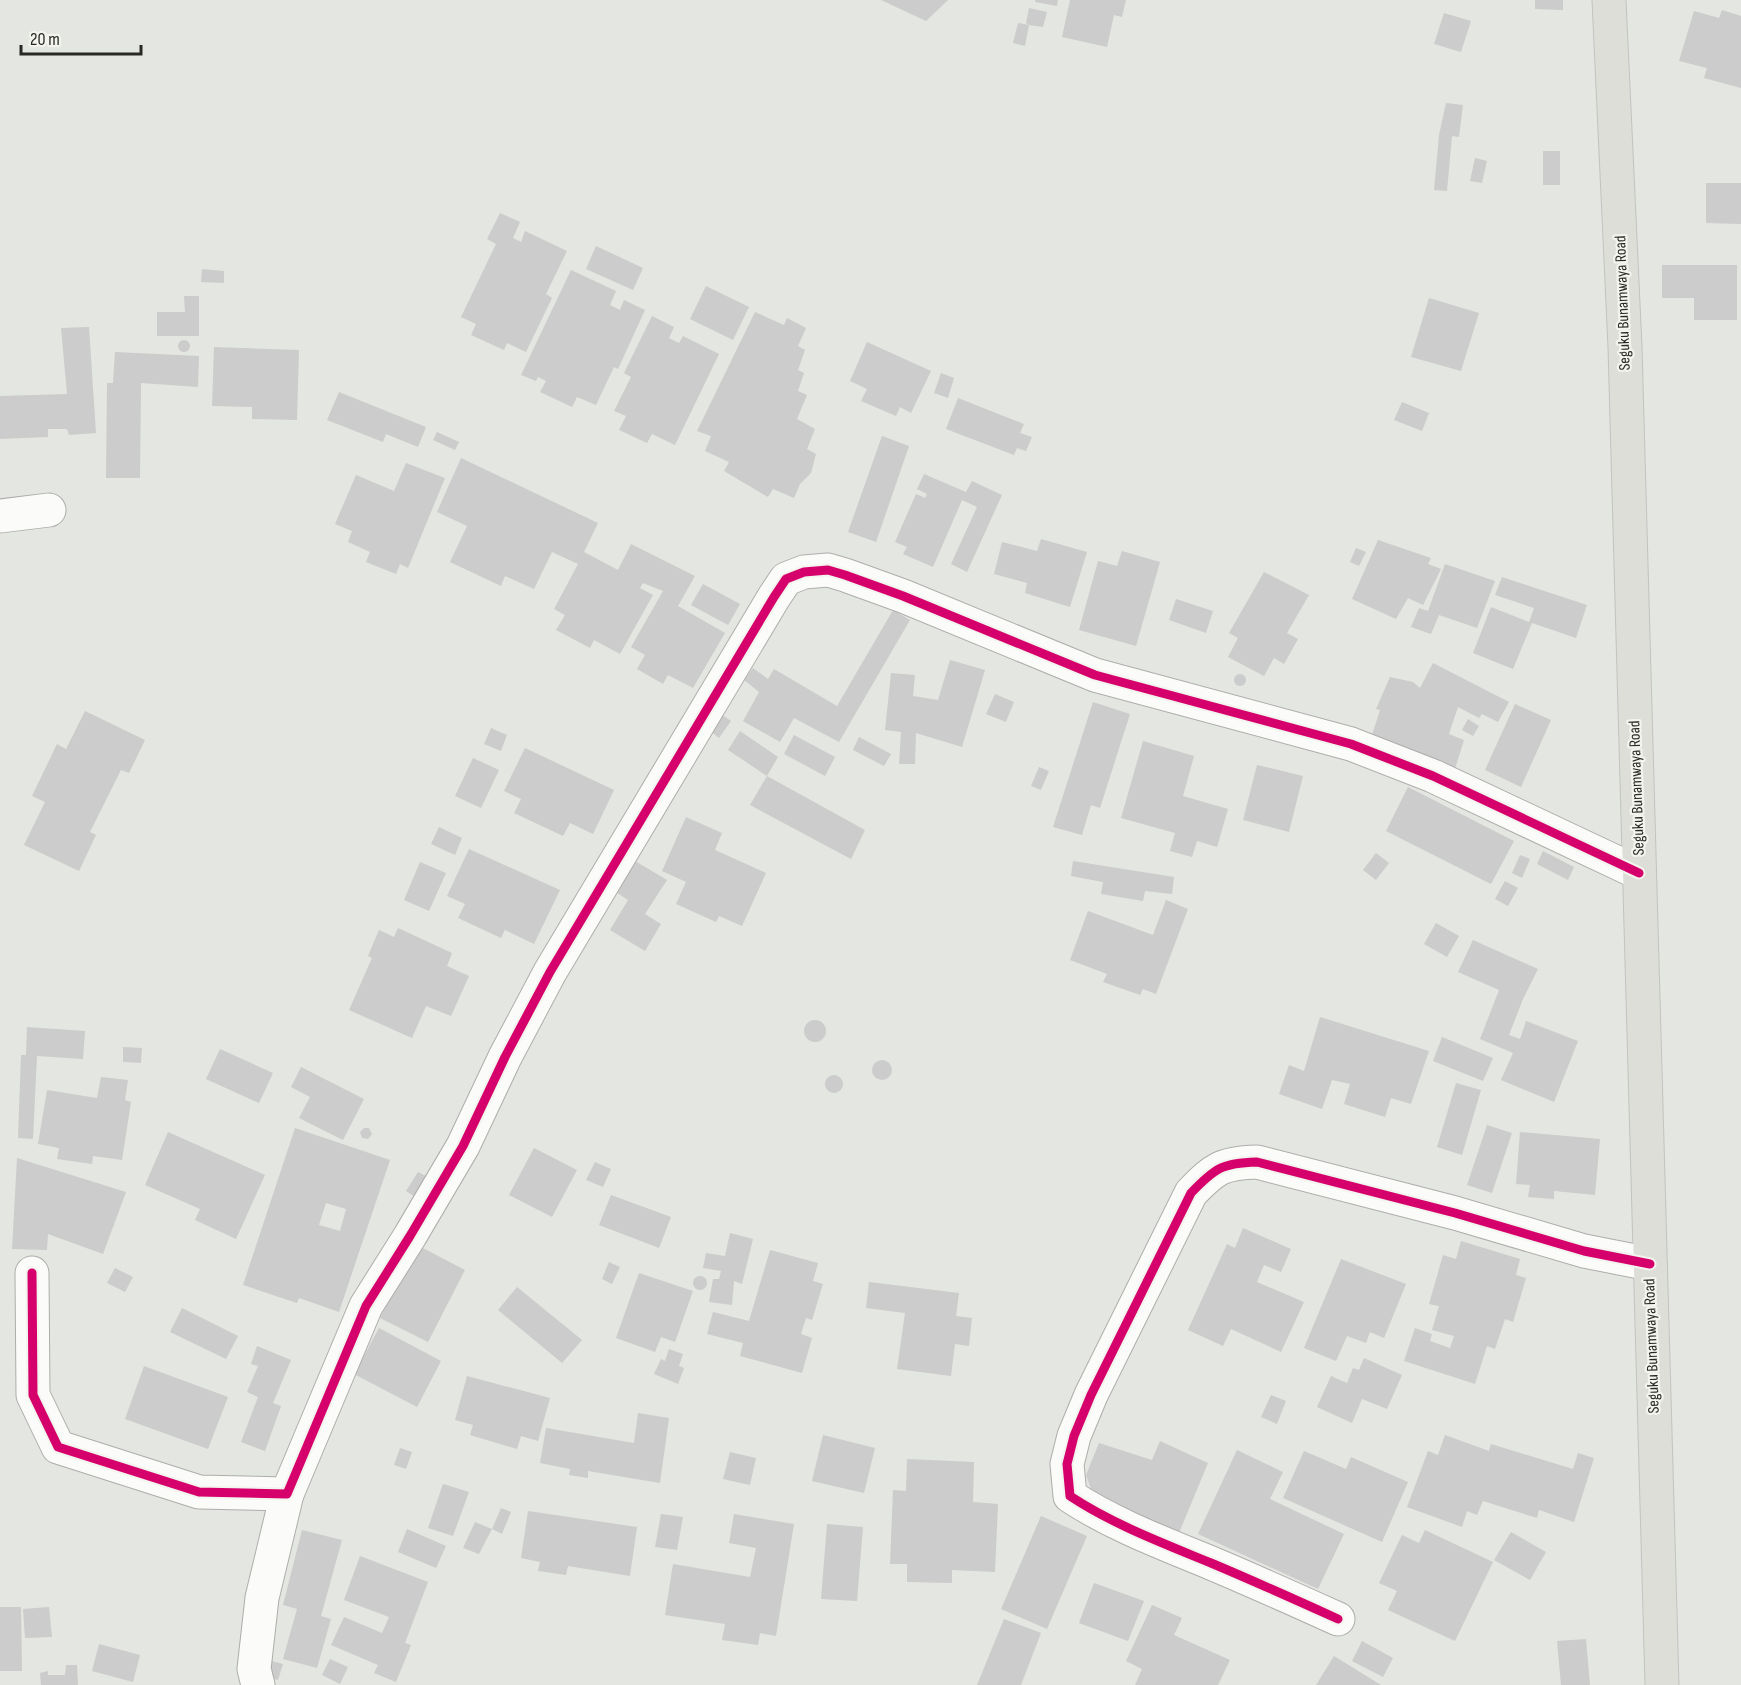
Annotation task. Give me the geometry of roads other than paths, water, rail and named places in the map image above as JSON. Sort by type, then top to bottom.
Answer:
[{"type":"main road","name":"Seguku Bunamwaya Road","points":[[1609,0],[1625,347],[1662,1685]]},
{"type":"street","points":[[0,516],[49,510]]},
{"type":"street","points":[[258,1685],[254,1669],[262,1598],[287,1494],[366,1306],[463,1146],[505,1057],[550,972],[786,579],[804,572],[828,570],[903,596],[1095,675],[1351,744],[1432,776],[1639,873]]},
{"type":"street","points":[[1338,1619],[1258,1582],[1147,1536],[1086,1507],[1070,1496],[1067,1464],[1074,1436],[1091,1395],[1191,1193],[1210,1173],[1231,1163],[1257,1162],[1455,1213],[1584,1251],[1650,1264]]},
{"type":"street","points":[[32,1273],[33,1395],[58,1447],[199,1492],[287,1494]]}]
